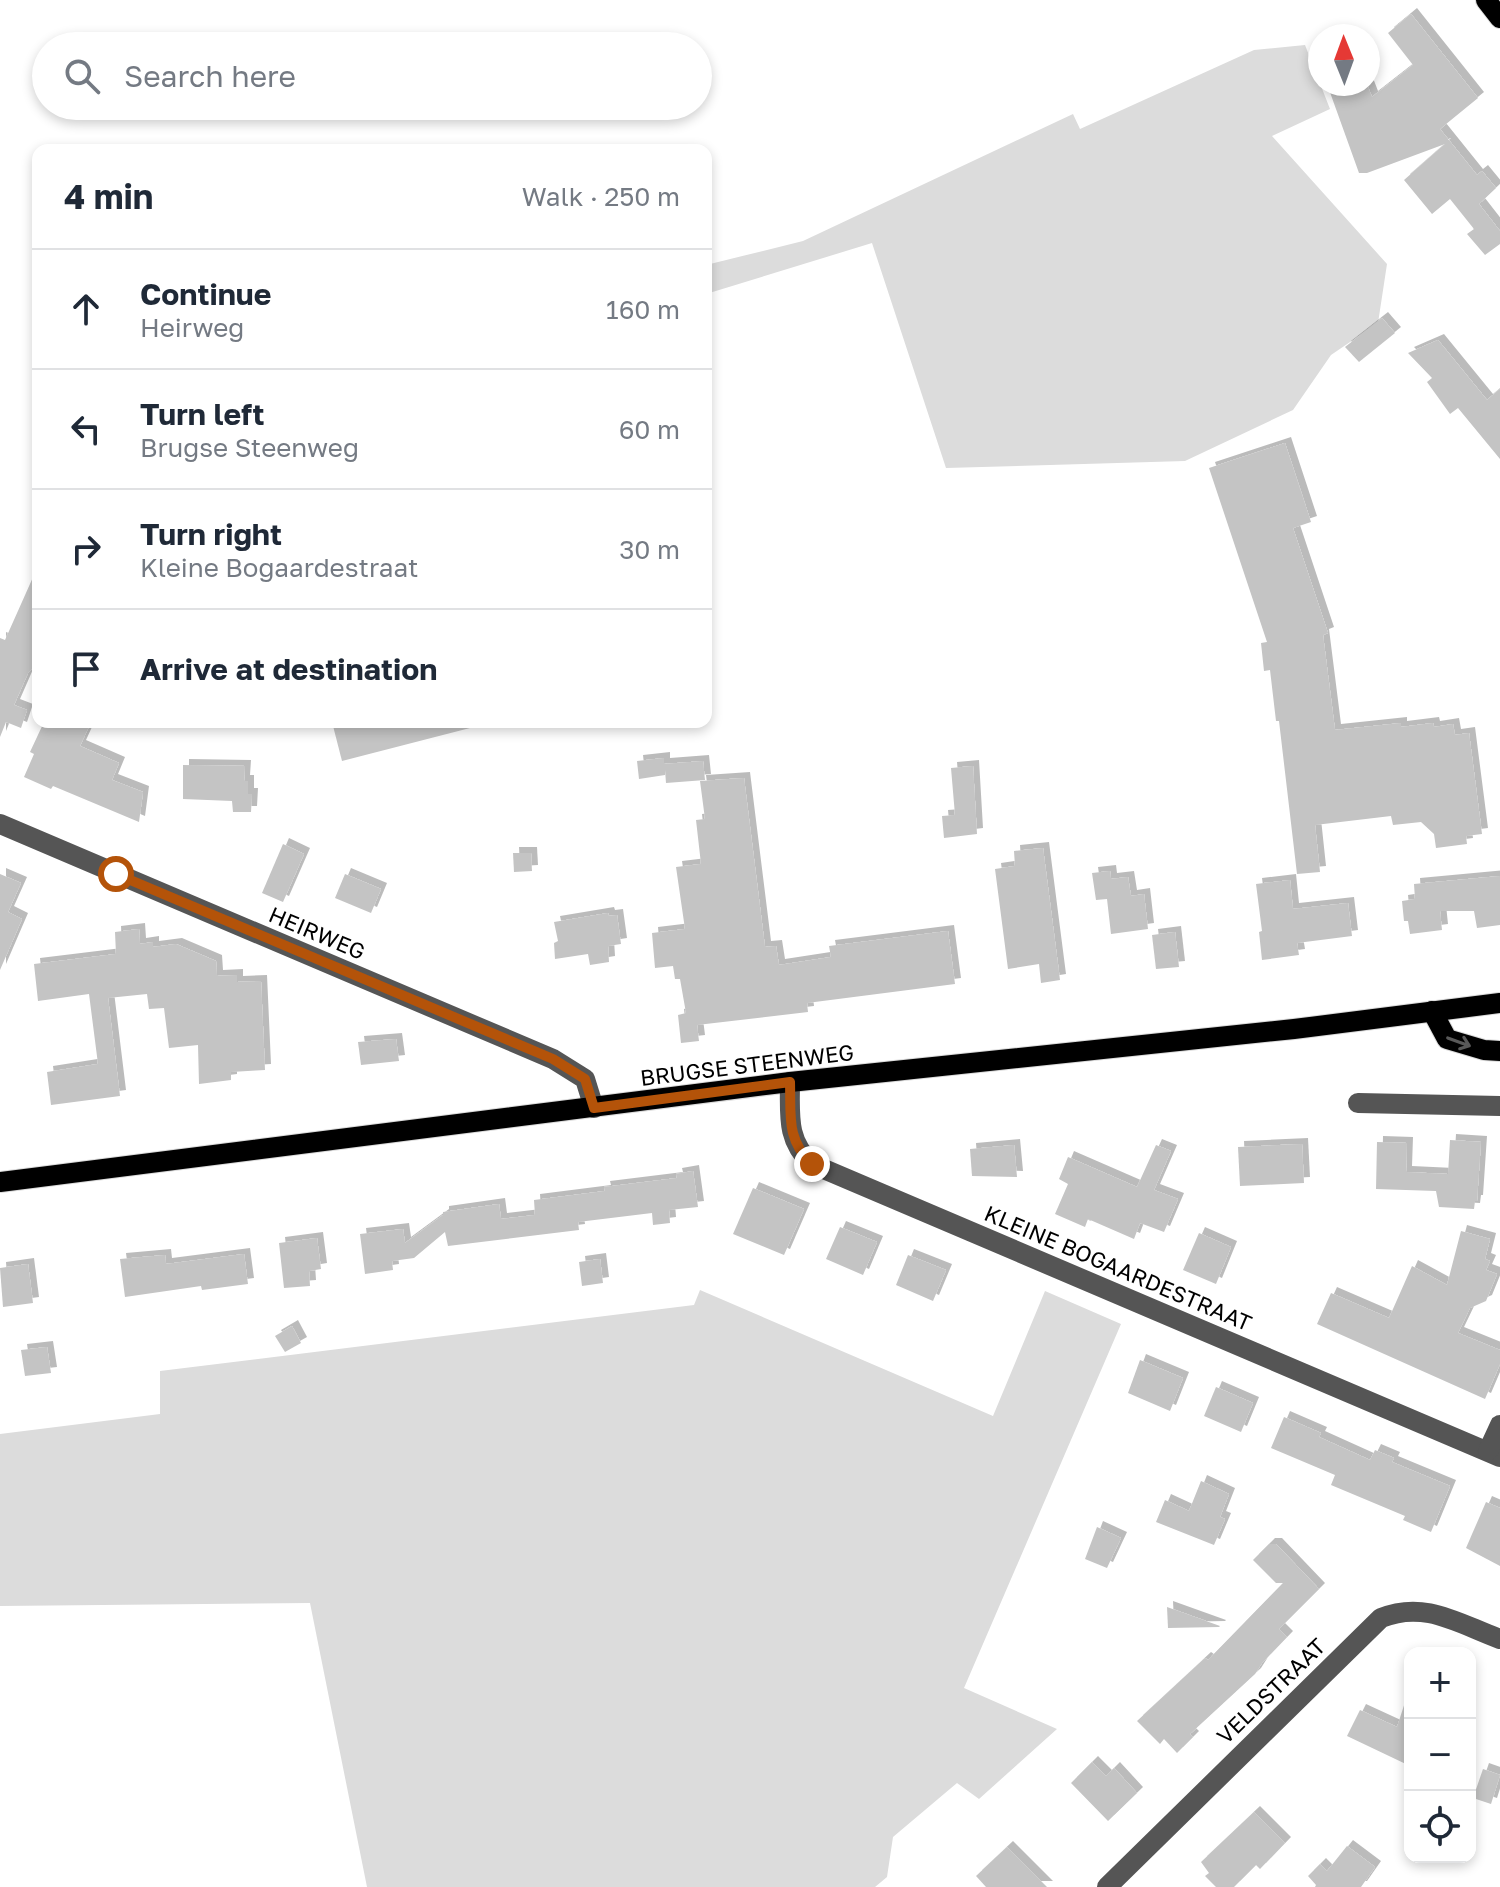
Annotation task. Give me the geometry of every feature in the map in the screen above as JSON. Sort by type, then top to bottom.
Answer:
[{"type":"main road","points":[[1486,0],[1500,18]]},
{"type":"main road","name":"BRUGSE STEENWEG","points":[[0,1182],[790,1082],[1294,1029],[1500,1003]]},
{"type":"main road","points":[[1432,1011],[1447,1039],[1484,1050],[1500,1051]]},
{"type":"street","name":"HEIRWEG","points":[[0,824],[553,1059],[585,1079],[594,1108]]},
{"type":"street","name":"KLEINE BOGAARDESTRAAT","points":[[790,1082],[792,1135],[799,1152],[812,1164],[1494,1454],[1500,1425]]},
{"type":"street","points":[[1358,1103],[1500,1106]]},
{"type":"street","name":"VELDSTRAAT","points":[[1107,1887],[1381,1618],[1407,1610],[1421,1610],[1500,1639]]},
{"type":"shaded area","points":[[1305,45],[1308,53],[1308,96],[1325,96],[1330,109],[1272,136],[1387,264],[1378,323],[1331,355],[1293,410],[1185,461],[946,468],[872,243],[712,292],[712,264],[803,241],[1073,114],[1080,129],[1254,50]]},
{"type":"shaded area","points":[[700,1290],[993,1416],[1045,1291],[1121,1324],[964,1688],[1057,1729],[979,1799],[957,1783],[893,1837],[887,1877],[875,1887],[367,1887],[310,1603],[0,1606],[0,1434],[160,1414],[160,1371],[694,1305]]},
{"type":"building","points":[[1411,14],[1478,98],[1440,129],[1477,175],[1482,171],[1496,188],[1479,204],[1500,231],[1500,244],[1485,255],[1467,234],[1474,229],[1450,199],[1432,214],[1404,180],[1445,144],[1367,173],[1359,173],[1331,96],[1380,96],[1380,91],[1413,65],[1388,33]]},
{"type":"building","points":[[1382,318],[1395,333],[1359,362],[1345,347]]},
{"type":"building","points":[[1438,340],[1487,400],[1500,389],[1500,459],[1458,408],[1450,414],[1427,382],[1432,378],[1408,353]]},
{"type":"building","points":[[1285,443],[1311,522],[1293,528],[1328,633],[1323,635],[1335,730],[1433,723],[1434,727],[1453,724],[1455,735],[1469,733],[1482,834],[1466,836],[1467,844],[1436,848],[1434,834],[1421,822],[1393,825],[1391,816],[1315,825],[1320,872],[1297,874],[1279,721],[1276,721],[1270,670],[1264,671],[1261,643],[1267,642],[1209,468]]},
{"type":"building","points":[[32,579],[32,669],[14,705],[27,710],[21,728],[6,722],[0,737],[0,638],[5,640]]},
{"type":"building","points":[[41,728],[88,728],[80,746],[119,763],[112,780],[143,792],[139,822],[24,777],[34,754],[30,752]]},
{"type":"building","points":[[334,728],[470,728],[342,761]]},
{"type":"building","points":[[664,758],[664,764],[703,761],[705,780],[666,783],[665,770],[665,775],[639,779],[637,761]]},
{"type":"building","points":[[183,765],[245,766],[244,781],[248,781],[248,794],[252,794],[251,812],[233,812],[232,801],[183,799]]},
{"type":"building","points":[[973,766],[977,834],[944,838],[942,816],[955,815],[951,768]]},
{"type":"building","points":[[744,778],[765,947],[776,946],[779,965],[831,957],[829,946],[948,931],[955,984],[807,1003],[808,1012],[697,1025],[699,1041],[681,1043],[678,1015],[686,1013],[680,979],[675,979],[673,966],[655,968],[652,933],[685,929],[676,867],[701,864],[696,820],[705,819],[700,781]]},
{"type":"building","points":[[283,844],[304,854],[283,902],[262,893]]},
{"type":"building","points":[[1043,848],[1060,980],[1041,983],[1039,964],[1008,969],[995,869],[1015,866],[1014,851]]},
{"type":"building","points":[[513,853],[531,853],[532,871],[514,872]]},
{"type":"building","points":[[1110,871],[1111,879],[1128,877],[1131,896],[1144,894],[1148,929],[1111,934],[1107,899],[1096,900],[1092,873]]},
{"type":"building","points":[[0,874],[21,883],[8,912],[22,919],[0,970]]},
{"type":"building","points":[[345,874],[381,889],[371,913],[335,898]]},
{"type":"building","points":[[1500,876],[1500,925],[1477,928],[1474,911],[1440,911],[1442,930],[1410,934],[1408,921],[1404,921],[1402,901],[1415,899],[1414,884]]},
{"type":"building","points":[[1290,880],[1293,909],[1348,903],[1352,936],[1297,943],[1299,955],[1262,960],[1256,884]]},
{"type":"building","points":[[608,913],[609,916],[617,915],[621,944],[608,946],[609,962],[590,965],[588,954],[555,959],[554,943],[558,941],[554,922]]},
{"type":"building","points":[[139,929],[140,944],[153,942],[153,947],[176,944],[216,961],[217,976],[237,975],[237,982],[261,981],[265,1070],[231,1072],[231,1080],[199,1084],[198,1045],[169,1048],[164,1008],[149,1009],[147,994],[108,998],[120,1096],[51,1105],[47,1072],[98,1064],[89,994],[38,1001],[34,964],[116,954],[115,932]]},
{"type":"building","points":[[1175,932],[1179,967],[1156,969],[1152,935]]},
{"type":"building","points":[[396,1039],[399,1061],[361,1065],[358,1042]]},
{"type":"building","points":[[1450,1140],[1481,1142],[1474,1209],[1439,1207],[1436,1191],[1376,1189],[1377,1142],[1407,1143],[1406,1172],[1448,1174]]},
{"type":"building","points":[[1302,1144],[1304,1183],[1240,1186],[1238,1147]]},
{"type":"building","points":[[1014,1145],[1017,1177],[972,1176],[970,1149]]},
{"type":"building","points":[[1156,1145],[1171,1151],[1154,1190],[1178,1199],[1164,1232],[1140,1223],[1134,1239],[1088,1219],[1085,1227],[1055,1214],[1068,1184],[1059,1179],[1068,1157],[1137,1187]]},
{"type":"building","points":[[693,1171],[698,1207],[669,1210],[670,1223],[653,1225],[652,1213],[578,1222],[579,1230],[448,1246],[445,1232],[414,1258],[392,1261],[393,1270],[365,1274],[360,1234],[403,1229],[405,1243],[443,1212],[499,1204],[501,1219],[535,1215],[534,1200],[677,1178],[676,1174]]},
{"type":"building","points":[[753,1188],[804,1209],[784,1255],[733,1234]]},
{"type":"building","points":[[840,1227],[877,1242],[863,1275],[826,1259]]},
{"type":"building","points":[[1461,1231],[1490,1239],[1485,1259],[1490,1261],[1486,1270],[1497,1274],[1486,1301],[1470,1308],[1458,1333],[1500,1350],[1500,1364],[1485,1399],[1317,1324],[1331,1293],[1389,1318],[1412,1266],[1447,1285]]},
{"type":"building","points":[[1199,1233],[1231,1247],[1216,1284],[1183,1270]]},
{"type":"building","points":[[317,1238],[321,1269],[309,1271],[310,1286],[284,1288],[279,1243]]},
{"type":"building","points":[[244,1254],[248,1284],[202,1290],[201,1286],[125,1297],[120,1259],[165,1255],[166,1264]]},
{"type":"building","points":[[908,1255],[946,1270],[933,1301],[896,1285]]},
{"type":"building","points":[[600,1259],[603,1283],[582,1286],[579,1262]]},
{"type":"building","points":[[28,1264],[33,1303],[3,1307],[0,1268]]},
{"type":"building","points":[[292,1326],[301,1343],[285,1352],[275,1336]]},
{"type":"building","points":[[47,1347],[51,1373],[25,1376],[21,1350]]},
{"type":"building","points":[[1140,1360],[1183,1378],[1170,1411],[1128,1393]]},
{"type":"building","points":[[1216,1387],[1253,1403],[1241,1432],[1204,1416]]},
{"type":"building","points":[[1284,1417],[1370,1460],[1375,1450],[1394,1458],[1392,1462],[1450,1486],[1431,1532],[1403,1520],[1405,1516],[1331,1485],[1335,1475],[1271,1448]]},
{"type":"building","points":[[1201,1481],[1229,1494],[1220,1517],[1225,1519],[1214,1545],[1156,1522],[1165,1500],[1189,1511]]},
{"type":"building","points":[[1486,1502],[1500,1508],[1500,1566],[1466,1548]]},
{"type":"building","points":[[1097,1527],[1121,1538],[1107,1568],[1085,1559]]},
{"type":"building","points":[[1269,1544],[1276,1544],[1319,1589],[1279,1629],[1287,1637],[1255,1674],[1190,1734],[1193,1737],[1177,1753],[1164,1739],[1160,1744],[1137,1721],[1205,1658],[1208,1660],[1283,1583],[1276,1583],[1253,1560]]},
{"type":"building","points":[[1167,1607],[1220,1626],[1168,1628]]},
{"type":"building","points":[[1404,1705],[1404,1763],[1347,1736],[1360,1710],[1397,1727]]},
{"type":"building","points":[[1092,1762],[1106,1776],[1114,1768],[1137,1793],[1108,1821],[1071,1783]]},
{"type":"building","points":[[1483,1769],[1500,1775],[1491,1804],[1476,1799]]},
{"type":"building","points":[[1254,1812],[1285,1843],[1260,1869],[1256,1865],[1234,1887],[1216,1887],[1205,1876],[1209,1873],[1201,1862]]},
{"type":"building","points":[[1347,1846],[1375,1867],[1361,1887],[1315,1887],[1308,1876],[1320,1864],[1327,1871]]},
{"type":"building","points":[[1007,1847],[1047,1887],[986,1887],[976,1876]]},
{"type":"route","points":[[116,874],[553,1059],[585,1079],[594,1108],[790,1082],[792,1135],[799,1152],[812,1164]]}]
